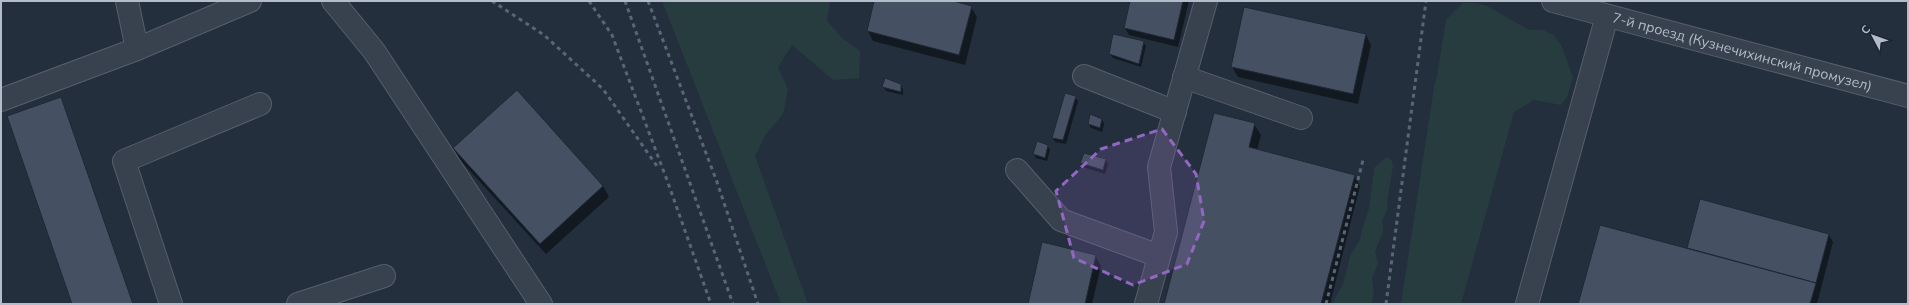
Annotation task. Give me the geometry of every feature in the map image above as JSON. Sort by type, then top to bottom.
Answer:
[{"type":"lane","points":[[127,1],[137,49]]},
{"type":"lane","points":[[1,100],[137,49],[250,1]]},
{"type":"lane","points":[[333,1],[374,51],[541,304]]},
{"type":"lane","points":[[1146,304],[1166,232],[1159,167],[1206,1]]},
{"type":"lane","name":"7-й проезд (Кузнечихинский промузел)","points":[[1553,1],[1908,96]]},
{"type":"lane","points":[[1527,304],[1607,16]]},
{"type":"lane","points":[[1084,76],[1175,112]]},
{"type":"lane","points":[[1184,77],[1301,118]]},
{"type":"lane","points":[[171,304],[124,161],[260,104]]},
{"type":"lane","points":[[1017,170],[1061,220],[1159,256]]},
{"type":"lane","points":[[298,304],[384,276]]},
{"type":"highlighted area","points":[[1162,129],[1196,174],[1204,221],[1187,264],[1133,285],[1074,258],[1056,191],[1101,149]]},
{"type":"green space","points":[[662,1],[830,1],[827,21],[842,38],[860,51],[859,78],[833,80],[792,45],[778,67],[788,89],[783,114],[766,134],[755,156],[808,304],[781,304]]},
{"type":"green space","points":[[1463,3],[1475,3],[1487,6],[1529,30],[1543,30],[1554,35],[1561,45],[1573,77],[1567,97],[1561,105],[1534,100],[1514,112],[1461,304],[1401,304],[1434,87],[1446,20]]},
{"type":"green space","points":[[1387,157],[1392,161],[1393,166],[1387,202],[1388,207],[1382,221],[1383,232],[1375,251],[1378,263],[1372,278],[1374,296],[1371,304],[1332,304],[1343,285],[1350,256],[1360,240],[1369,208],[1374,168]]},
{"type":"building","points":[[874,1],[953,1],[972,6],[959,55],[867,31]]},
{"type":"building","points":[[1130,1],[1183,1],[1174,40],[1124,28]]},
{"type":"building","points":[[1244,7],[1366,34],[1353,94],[1231,67]]},
{"type":"building","points":[[1113,34],[1144,41],[1139,64],[1109,54]]},
{"type":"building","points":[[885,78],[901,84],[901,92],[882,87]]},
{"type":"building","points":[[517,90],[603,186],[540,244],[453,148]]},
{"type":"building","points":[[1065,93],[1076,96],[1063,140],[1052,138]]},
{"type":"building","points":[[61,97],[133,304],[72,304],[7,116]]},
{"type":"building","points":[[1214,113],[1255,123],[1249,147],[1355,175],[1321,304],[1164,304]]},
{"type":"building","points":[[1090,114],[1102,119],[1100,128],[1088,124]]},
{"type":"building","points":[[1037,141],[1048,145],[1045,158],[1033,154]]},
{"type":"building","points":[[1084,153],[1106,159],[1103,170],[1080,163]]},
{"type":"building","points":[[1700,199],[1829,234],[1816,283],[1687,248]]},
{"type":"building","points":[[1600,225],[1816,283],[1810,304],[1578,304]]},
{"type":"building","points":[[1042,242],[1096,255],[1085,304],[1028,304]]},
{"type":"railway","points":[[492,1],[544,35],[603,89],[659,169]]},
{"type":"railway","points":[[589,1],[612,35],[667,180],[711,304]]},
{"type":"railway","points":[[625,1],[733,304]]},
{"type":"railway","points":[[648,1],[717,182],[758,304]]},
{"type":"railway","points":[[1386,304],[1426,1]]},
{"type":"railway","points":[[1326,304],[1363,160]]}]
